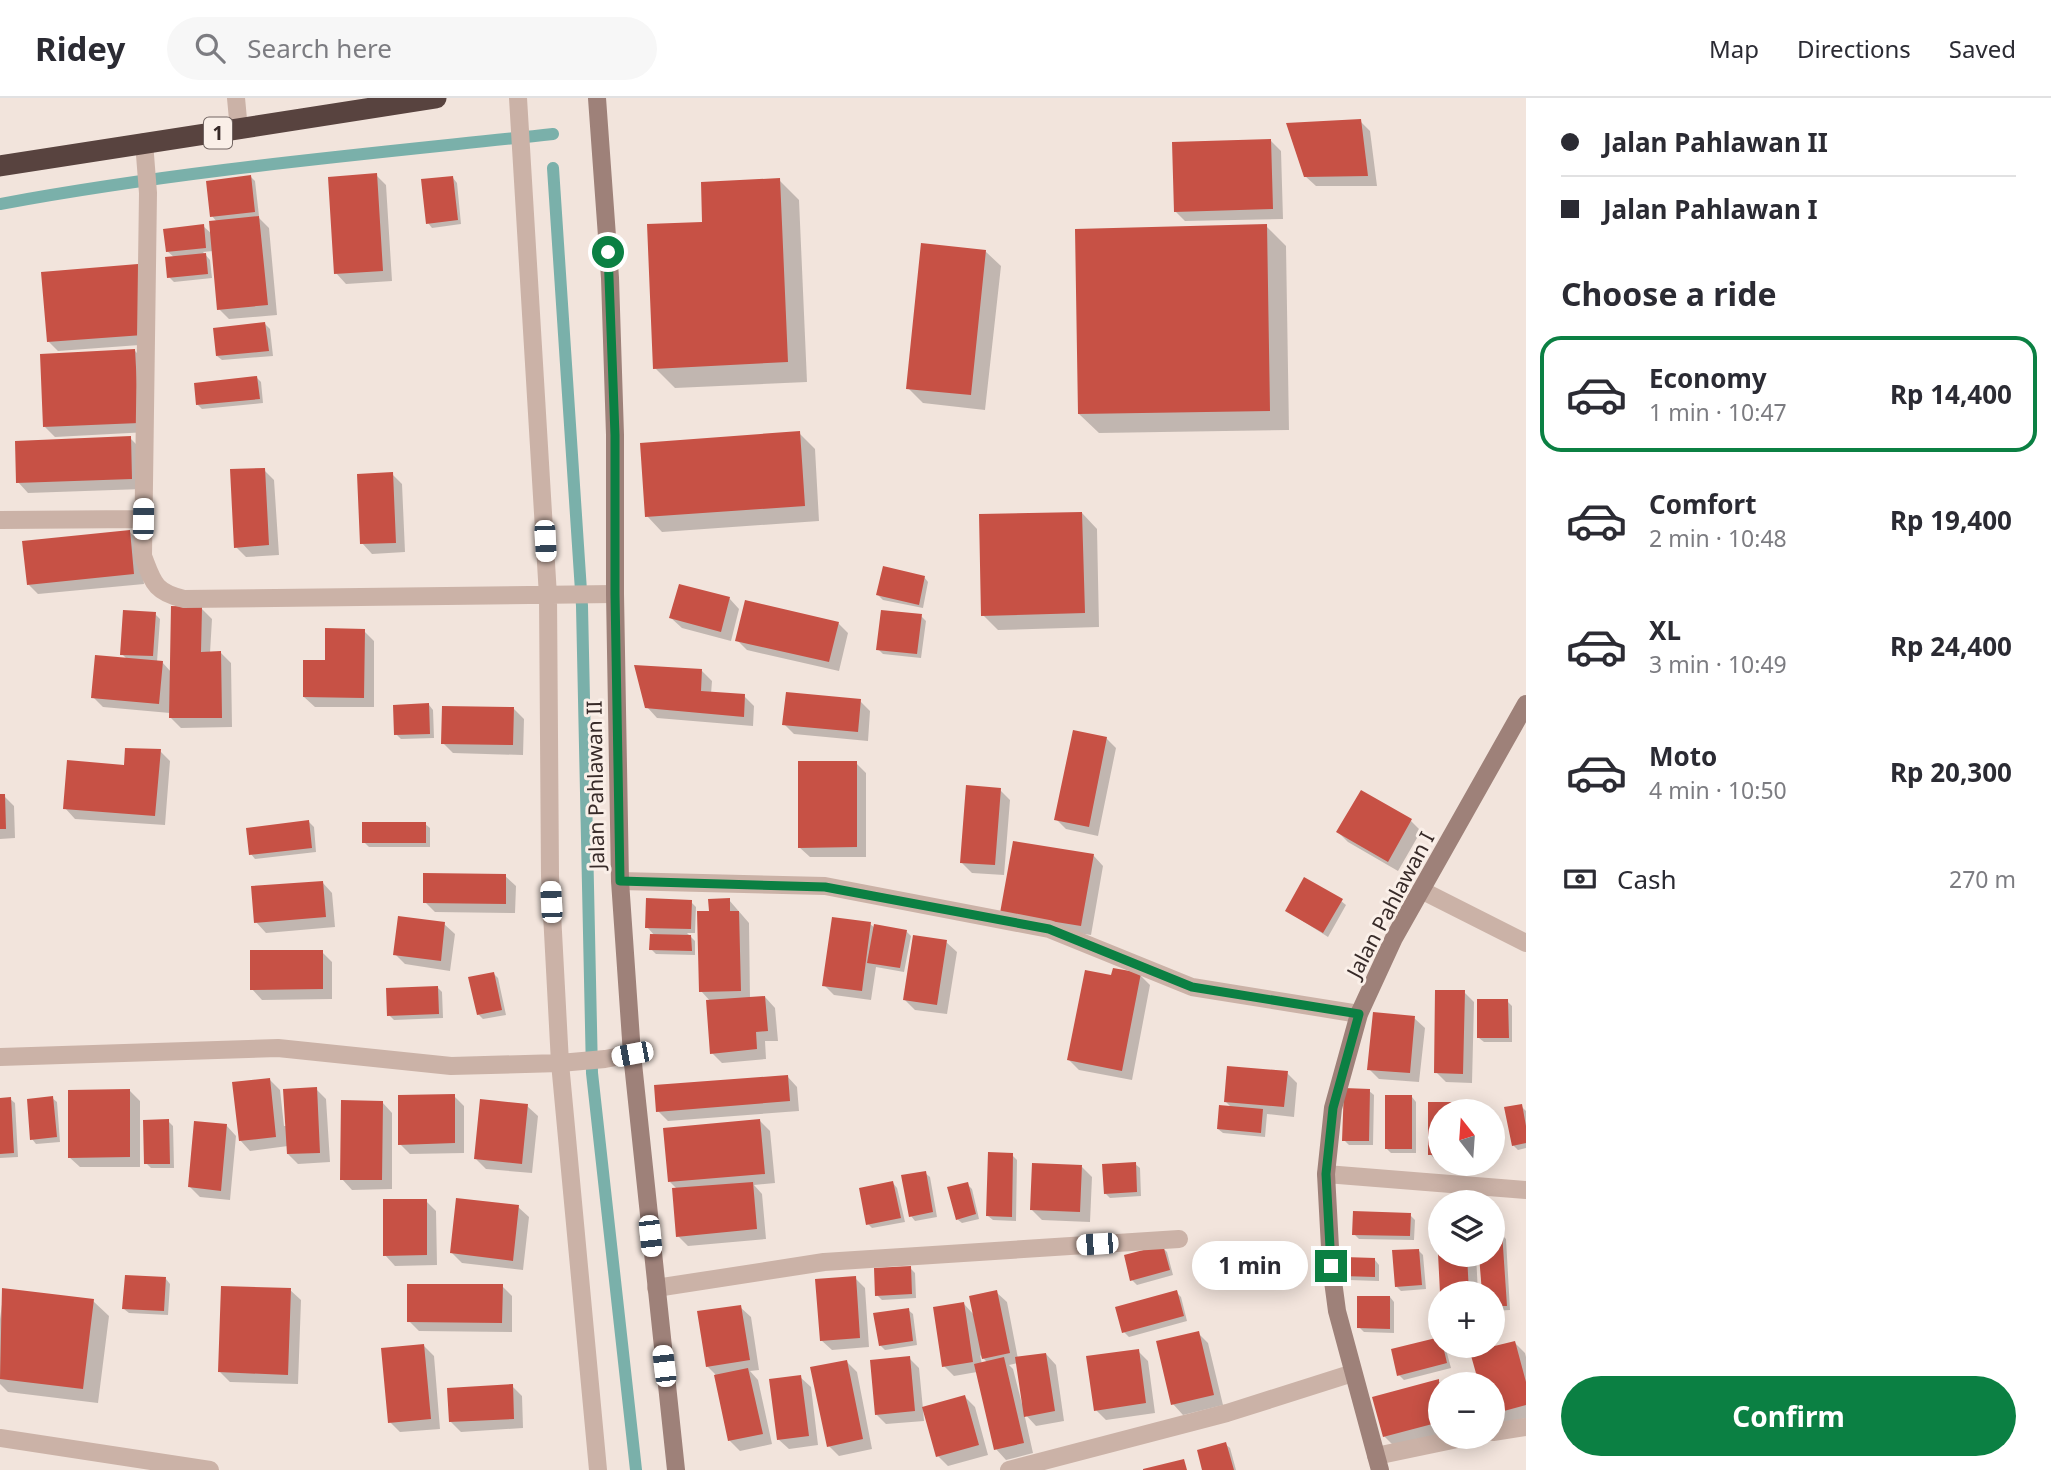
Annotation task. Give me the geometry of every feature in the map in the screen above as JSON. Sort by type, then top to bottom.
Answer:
[{"type":"highway","name":"1","points":[[0,166],[144,150],[239,130],[436,98]]},
{"type":"street","points":[[236,98],[239,130]]},
{"type":"street","points":[[518,98],[548,596],[550,876],[568,1062],[598,1470]]},
{"type":"street","name":"Jalan Pahlawan II","points":[[597,98],[610,278],[615,435],[620,881],[632,1054],[674,1470]]},
{"type":"street","points":[[144,150],[148,193],[143,556],[156,585],[167,595],[184,599],[615,594]]},
{"type":"street","points":[[0,520],[143,519]]},
{"type":"street","name":"Jalan Pahlawan I","points":[[1378,1463],[1336,1311],[1326,1174],[1333,1108],[1359,1014],[1394,938],[1526,704]]},
{"type":"street","points":[[620,881],[825,887],[1049,929],[1192,987],[1359,1014]]},
{"type":"street","points":[[1421,890],[1526,943]]},
{"type":"street","points":[[0,1058],[278,1048],[452,1066],[568,1062],[632,1054]]},
{"type":"street","points":[[1326,1174],[1526,1190]]},
{"type":"street","points":[[656,1288],[824,1262],[1179,1239]]},
{"type":"street","points":[[1009,1470],[1227,1413],[1353,1373]]},
{"type":"street","points":[[1505,1430],[1526,1427]]},
{"type":"street","points":[[0,1438],[210,1470]]},
{"type":"street","points":[[1378,1463],[1428,1448]]},
{"type":"building","points":[[1361,119],[1368,176],[1304,177],[1286,123]]},
{"type":"building","points":[[1271,139],[1273,209],[1174,212],[1172,142]]},
{"type":"building","points":[[377,173],[383,271],[334,274],[328,177]]},
{"type":"building","points":[[251,175],[255,212],[210,217],[206,181]]},
{"type":"building","points":[[453,176],[458,220],[426,224],[421,179]]},
{"type":"building","points":[[780,178],[788,362],[653,369],[647,224],[702,222],[701,182]]},
{"type":"building","points":[[259,216],[268,305],[217,310],[209,221]]},
{"type":"building","points":[[204,224],[206,248],[166,252],[163,229]]},
{"type":"building","points":[[1267,224],[1270,411],[1078,414],[1075,229]]},
{"type":"building","points":[[921,243],[986,250],[971,395],[906,389]]},
{"type":"building","points":[[206,253],[208,274],[167,278],[165,257]]},
{"type":"building","points":[[138,264],[143,335],[47,342],[41,272]]},
{"type":"building","points":[[265,322],[269,351],[216,356],[213,328]]},
{"type":"building","points":[[135,349],[139,423],[43,427],[40,354]]},
{"type":"building","points":[[257,376],[260,399],[196,405],[194,383]]},
{"type":"building","points":[[800,431],[805,506],[645,517],[640,443]]},
{"type":"building","points":[[131,436],[132,479],[16,483],[15,441]]},
{"type":"building","points":[[265,468],[269,545],[234,548],[230,469]]},
{"type":"building","points":[[393,472],[396,543],[360,544],[357,474]]},
{"type":"building","points":[[1082,512],[1085,613],[981,616],[979,514]]},
{"type":"building","points":[[130,530],[134,574],[27,585],[22,541]]},
{"type":"building","points":[[883,566],[925,576],[919,605],[876,595]]},
{"type":"building","points":[[679,584],[730,597],[721,632],[669,618]]},
{"type":"building","points":[[745,600],[839,622],[829,662],[735,641]]},
{"type":"building","points":[[171,606],[202,607],[201,652],[221,651],[222,718],[169,718]]},
{"type":"building","points":[[123,610],[156,612],[153,656],[120,655]]},
{"type":"building","points":[[881,610],[922,614],[917,654],[876,650]]},
{"type":"building","points":[[325,628],[365,629],[364,698],[303,697],[303,660],[325,660]]},
{"type":"building","points":[[95,655],[163,661],[159,704],[91,698]]},
{"type":"building","points":[[634,665],[702,669],[701,691],[745,694],[744,717],[645,708]]},
{"type":"building","points":[[786,692],[861,699],[858,732],[782,725]]},
{"type":"building","points":[[429,703],[430,734],[394,735],[393,705]]},
{"type":"building","points":[[442,706],[514,707],[513,745],[441,744]]},
{"type":"building","points":[[1073,730],[1107,737],[1089,827],[1054,820]]},
{"type":"building","points":[[125,748],[161,749],[155,816],[63,809],[67,760],[124,765]]},
{"type":"building","points":[[798,761],[857,761],[857,847],[798,848]]},
{"type":"building","points":[[966,785],[1001,788],[995,865],[960,863]]},
{"type":"building","points":[[1361,790],[1412,819],[1388,862],[1336,832]]},
{"type":"building","points":[[0,794],[5,794],[6,829],[0,829]]},
{"type":"building","points":[[309,820],[312,848],[249,855],[246,828]]},
{"type":"building","points":[[362,822],[426,822],[426,843],[362,843]]},
{"type":"building","points":[[1013,841],[1094,854],[1081,926],[1000,913]]},
{"type":"building","points":[[423,873],[506,874],[506,904],[423,903]]},
{"type":"building","points":[[1304,877],[1343,899],[1323,933],[1285,911]]},
{"type":"building","points":[[323,881],[326,917],[254,923],[251,886]]},
{"type":"building","points":[[646,898],[692,900],[691,929],[645,928]]},
{"type":"building","points":[[730,898],[730,911],[739,911],[741,991],[699,992],[697,911],[709,911],[708,899]]},
{"type":"building","points":[[398,916],[445,922],[441,961],[393,955]]},
{"type":"building","points":[[832,917],[871,922],[862,991],[822,986]]},
{"type":"building","points":[[874,924],[907,930],[900,968],[867,963]]},
{"type":"building","points":[[650,934],[691,935],[692,951],[649,950]]},
{"type":"building","points":[[913,935],[947,940],[937,1005],[903,1000]]},
{"type":"building","points":[[250,950],[323,950],[323,989],[250,990]]},
{"type":"building","points":[[1113,968],[1141,973],[1122,1071],[1067,1060],[1085,970],[1111,975]]},
{"type":"building","points":[[494,972],[502,1010],[477,1015],[468,977]]},
{"type":"building","points":[[438,986],[439,1014],[387,1016],[386,988]]},
{"type":"building","points":[[1435,990],[1465,990],[1463,1074],[1434,1073]]},
{"type":"building","points":[[765,996],[768,1031],[756,1032],[757,1049],[710,1054],[706,1000]]},
{"type":"building","points":[[1477,999],[1508,999],[1509,1038],[1477,1038]]},
{"type":"building","points":[[1373,1012],[1415,1016],[1410,1073],[1367,1070]]},
{"type":"building","points":[[1227,1066],[1288,1071],[1284,1107],[1224,1102]]},
{"type":"building","points":[[788,1075],[790,1101],[656,1112],[654,1085]]},
{"type":"building","points":[[270,1078],[276,1137],[239,1141],[232,1082]]},
{"type":"building","points":[[317,1087],[320,1153],[287,1154],[283,1089]]},
{"type":"building","points":[[1344,1088],[1370,1089],[1369,1141],[1342,1141]]},
{"type":"building","points":[[130,1089],[130,1157],[68,1158],[68,1090]]},
{"type":"building","points":[[455,1094],[455,1143],[398,1145],[398,1095]]},
{"type":"building","points":[[1385,1095],[1412,1095],[1412,1149],[1385,1149]]},
{"type":"building","points":[[53,1096],[57,1137],[30,1140],[27,1099]]},
{"type":"building","points":[[11,1097],[14,1153],[0,1154],[0,1098]]},
{"type":"building","points":[[480,1099],[528,1104],[522,1164],[474,1159]]},
{"type":"building","points":[[341,1100],[383,1101],[382,1180],[340,1180]]},
{"type":"building","points":[[1522,1104],[1526,1143],[1512,1146],[1505,1107]]},
{"type":"building","points":[[1219,1105],[1263,1109],[1261,1133],[1217,1129]]},
{"type":"building","points":[[169,1119],[170,1164],[144,1164],[143,1120]]},
{"type":"building","points":[[760,1119],[765,1174],[668,1182],[663,1128]]},
{"type":"building","points":[[194,1121],[227,1124],[221,1191],[188,1187]]},
{"type":"building","points":[[988,1152],[1013,1153],[1012,1217],[986,1216]]},
{"type":"building","points":[[1136,1162],[1137,1192],[1104,1194],[1102,1164]]},
{"type":"building","points":[[1032,1163],[1082,1165],[1080,1212],[1030,1210]]},
{"type":"building","points":[[926,1171],[933,1212],[909,1217],[901,1175]]},
{"type":"building","points":[[893,1181],[901,1218],[866,1225],[859,1188]]},
{"type":"building","points":[[753,1182],[757,1229],[676,1237],[672,1188]]},
{"type":"building","points":[[968,1182],[976,1214],[956,1220],[947,1187]]},
{"type":"building","points":[[456,1198],[519,1205],[513,1261],[450,1253]]},
{"type":"building","points":[[383,1199],[427,1199],[427,1255],[383,1256]]},
{"type":"building","points":[[1353,1211],[1411,1213],[1410,1236],[1352,1235]]},
{"type":"building","points":[[1163,1245],[1170,1270],[1130,1281],[1124,1255]]},
{"type":"building","points":[[1419,1249],[1422,1285],[1395,1287],[1392,1250]]},
{"type":"building","points":[[1344,1257],[1375,1258],[1375,1277],[1342,1276]]},
{"type":"building","points":[[911,1266],[912,1294],[875,1296],[874,1268]]},
{"type":"building","points":[[1439,1267],[1468,1267],[1468,1281],[1439,1281]]},
{"type":"building","points":[[1480,1267],[1504,1267],[1507,1306],[1505,1281],[1481,1281]]},
{"type":"building","points":[[125,1275],[166,1277],[164,1311],[122,1309]]},
{"type":"building","points":[[856,1276],[860,1338],[820,1341],[815,1279]]},
{"type":"building","points":[[407,1284],[503,1284],[502,1323],[407,1322]]},
{"type":"building","points":[[221,1286],[291,1288],[288,1375],[218,1372]]},
{"type":"building","points":[[2,1288],[94,1299],[83,1389],[0,1379]]},
{"type":"building","points":[[997,1290],[1010,1353],[982,1359],[969,1296]]},
{"type":"building","points":[[1177,1290],[1184,1316],[1122,1333],[1115,1307]]},
{"type":"building","points":[[1357,1296],[1390,1296],[1390,1329],[1357,1328]]},
{"type":"building","points":[[964,1302],[973,1362],[942,1367],[933,1307]]},
{"type":"building","points":[[741,1305],[750,1360],[706,1367],[697,1311]]},
{"type":"building","points":[[909,1308],[913,1341],[879,1346],[873,1313]]},
{"type":"building","points":[[1199,1331],[1214,1395],[1171,1405],[1156,1341]]},
{"type":"building","points":[[1428,1340],[1428,1358],[1446,1358],[1447,1363],[1397,1376],[1391,1349]]},
{"type":"building","points":[[1515,1341],[1526,1382],[1526,1405],[1505,1411],[1505,1372],[1476,1372],[1472,1358],[1505,1358],[1505,1343]]},
{"type":"building","points":[[424,1344],[431,1419],[388,1423],[381,1348]]},
{"type":"building","points":[[1139,1349],[1146,1403],[1094,1411],[1086,1356]]},
{"type":"building","points":[[1046,1353],[1055,1411],[1024,1417],[1015,1357]]},
{"type":"building","points":[[910,1356],[915,1411],[875,1415],[870,1360]]},
{"type":"building","points":[[1004,1357],[1024,1443],[994,1450],[974,1364]]},
{"type":"building","points":[[847,1360],[863,1439],[827,1447],[810,1367]]},
{"type":"building","points":[[748,1368],[763,1434],[728,1441],[714,1375]]},
{"type":"building","points":[[801,1375],[809,1436],[777,1440],[769,1379]]},
{"type":"building","points":[[1428,1382],[1428,1425],[1383,1437],[1372,1397]]},
{"type":"building","points":[[513,1384],[514,1419],[449,1422],[447,1388]]},
{"type":"building","points":[[965,1395],[979,1445],[936,1457],[922,1407]]},
{"type":"building","points":[[1226,1442],[1234,1470],[1202,1470],[1197,1450]]},
{"type":"building","points":[[1184,1459],[1187,1470],[1143,1470],[1143,1469]]},
{"type":"waterway","points":[[0,204],[207,172],[553,134]]},
{"type":"waterway","points":[[553,168],[582,606],[592,1073],[636,1470]]},
{"type":"route","points":[[608,252],[615,435],[620,881],[825,887],[1049,929],[1192,987],[1359,1014],[1333,1108],[1326,1174],[1331,1266]]}]
